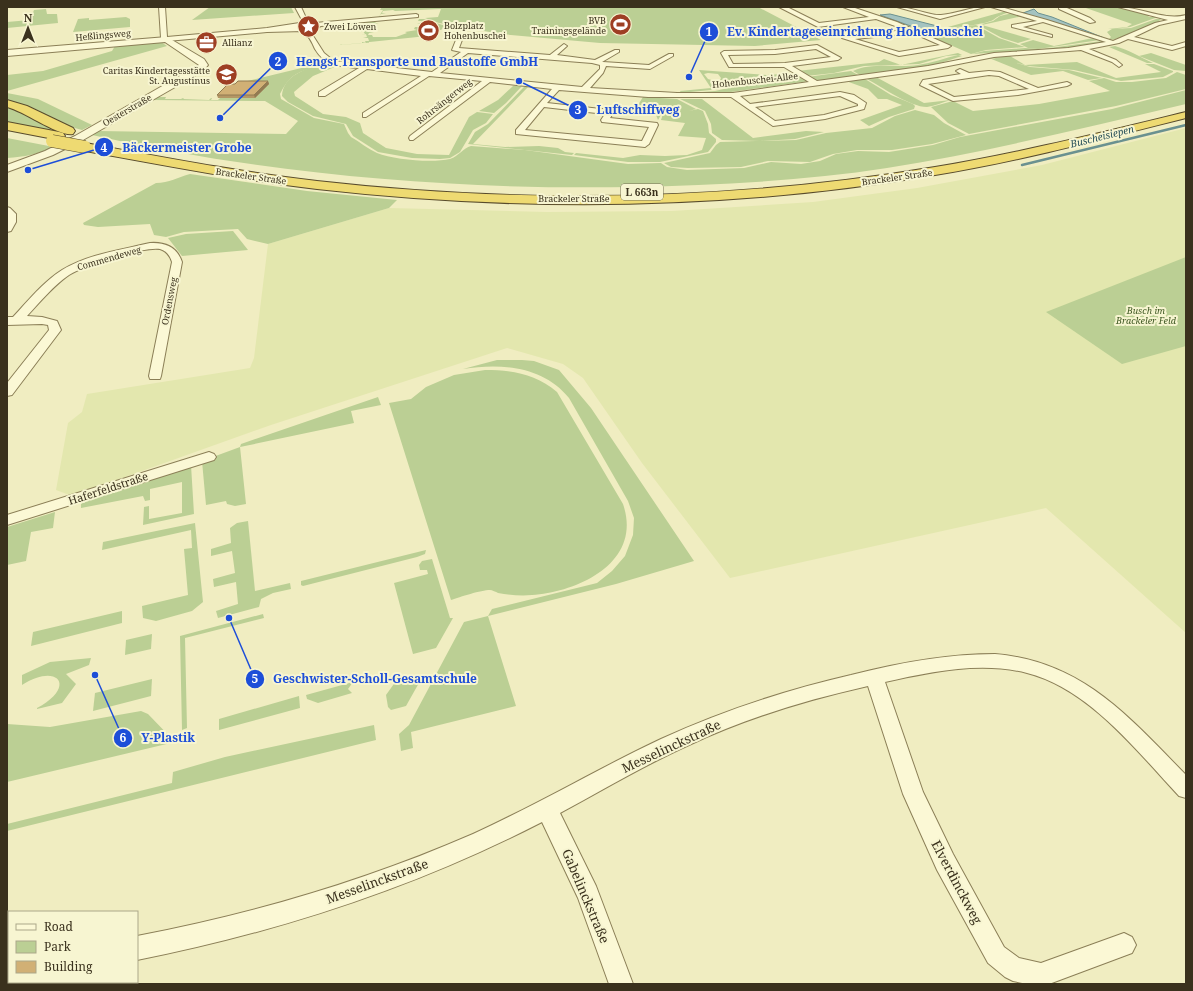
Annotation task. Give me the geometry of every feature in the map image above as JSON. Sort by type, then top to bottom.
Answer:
[{"type":"highway","points":[[7,103],[24,109],[46,122],[55,136],[92,143]]},
{"type":"highway","name":"Brackeler Straße","points":[[92,143],[273,173],[398,186],[479,191],[546,192],[681,190],[815,181],[925,167],[1005,151],[1186,108]]},
{"type":"highway","name":"Brackeler Straße","points":[[7,126],[245,176],[378,191],[513,198],[650,198],[781,190],[898,177],[1027,153],[1186,115]]},
{"type":"highway","name":"Brackeler Straße","points":[[7,133],[55,136]]},
{"type":"street","points":[[162,7],[164,38],[167,39],[267,30],[301,25],[314,27],[416,16]]},
{"type":"street","points":[[298,7],[301,25]]},
{"type":"street","points":[[782,7],[818,25],[878,17]]},
{"type":"street","points":[[846,7],[878,17],[954,49]]},
{"type":"street","points":[[900,7],[940,17],[982,7]]},
{"type":"street","points":[[994,7],[1045,21],[1113,43]]},
{"type":"street","points":[[1066,7],[1061,8],[1092,22]]},
{"type":"street","points":[[1121,7],[1186,24]]},
{"type":"street","name":"Hohenbuschei-Allee","points":[[301,25],[314,27],[323,55],[328,60],[366,67],[431,74],[584,90],[664,96],[733,94],[946,64],[971,56],[1082,48],[1113,43],[1146,28],[1186,17]]},
{"type":"street","points":[[1045,21],[1014,26],[1050,36]]},
{"type":"street","points":[[913,31],[845,38],[899,54],[947,46]]},
{"type":"street","points":[[1126,37],[1172,48],[1186,44]]},
{"type":"street","name":"Heßlingsweg","points":[[7,54],[167,39]]},
{"type":"street","name":"Oesterstraße","points":[[7,169],[49,153],[79,138],[203,67],[204,65],[201,61],[167,39]]},
{"type":"street","points":[[459,40],[454,49],[650,67],[671,55]]},
{"type":"street","points":[[551,57],[564,46]]},
{"type":"street","points":[[505,54],[509,47]]},
{"type":"street","points":[[785,65],[838,58],[817,47],[775,52],[724,53],[731,66],[785,65],[815,83]]},
{"type":"street","points":[[1082,48],[1114,62],[1119,66]]},
{"type":"street","points":[[1172,48],[1171,50],[1181,53]]},
{"type":"street","points":[[366,116],[467,51]]},
{"type":"street","points":[[600,63],[617,51]]},
{"type":"street","points":[[584,90],[603,70],[600,63]]},
{"type":"street","points":[[946,64],[968,75]]},
{"type":"street","points":[[322,94],[366,67]]},
{"type":"street","points":[[1037,90],[1000,74],[989,73],[926,82],[924,85],[953,99],[1037,90],[1067,84]]},
{"type":"street","name":"Rohrsängerweg","points":[[413,138],[488,80]]},
{"type":"street","points":[[542,106],[610,112],[602,120],[654,125],[645,144],[519,132],[557,87]]},
{"type":"street","points":[[733,94],[749,106],[773,124],[825,117],[861,106],[862,103],[840,94],[749,106]]},
{"type":"street","points":[[586,118],[592,110]]},
{"type":"street","points":[[7,210],[11,214],[11,222],[7,228]]},
{"type":"street","name":"Commendeweg","points":[[12,321],[59,278],[74,268],[150,246]]},
{"type":"street","name":"Ordensweg","points":[[150,246],[168,248],[176,258],[177,262],[155,376]]},
{"type":"street","points":[[7,392],[56,330],[55,326],[48,321],[12,321]]},
{"type":"street","name":"Haferfeldstraße","points":[[7,520],[209,457]]},
{"type":"street","name":"Messelinckstraße","points":[[138,948],[226,930],[354,891],[458,851],[547,809],[633,762],[722,722],[779,701],[874,677],[930,666],[996,661],[1028,666],[1054,675],[1080,688],[1105,706],[1186,789]]},
{"type":"street","name":"Elverdinckweg","points":[[874,677],[896,747],[913,794],[945,862],[996,955],[1012,969],[1041,975],[1124,945]]},
{"type":"street","name":"Gabelinckstraße","points":[[547,809],[588,894],[621,984]]},
{"type":"green space","points":[[210,7],[291,7],[294,13],[192,20]]},
{"type":"green space","name":"BVB Trainingsgelände","points":[[382,7],[758,7],[821,40],[755,46],[600,43],[501,34],[439,23],[425,18],[438,17],[441,9],[393,10],[383,11],[382,13],[386,13],[380,15],[383,10],[380,10]]},
{"type":"green space","points":[[1083,7],[1116,7],[1151,15],[1148,17],[1158,17],[1130,27],[1115,29],[1131,28],[1156,19],[1161,19],[1157,23],[1126,36],[1108,40],[1111,37],[1107,32],[1112,29],[1108,29],[1127,27],[1132,24]]},
{"type":"green space","points":[[46,9],[47,14],[57,14],[58,23],[7,28],[7,22],[30,20],[34,10]]},
{"type":"green space","points":[[1006,11],[1010,12],[984,23],[948,27]]},
{"type":"green space","points":[[1012,13],[1023,16],[982,25],[1031,39],[1018,43],[1002,38],[978,25],[993,21],[1000,16]]},
{"type":"green space","points":[[126,17],[130,19],[130,27],[73,32],[78,19],[89,18],[89,20]]},
{"type":"green space","points":[[419,19],[424,19],[449,27],[431,33],[433,34],[427,36],[366,42],[365,41],[369,41],[368,38],[363,38],[367,37],[366,34],[361,35],[365,34],[363,31],[359,32],[363,30],[361,28],[357,28],[361,27],[356,23],[381,21],[374,24],[372,27],[376,28],[372,28],[370,32],[374,32],[369,33],[368,35],[372,35],[373,37],[396,37],[407,33],[405,32],[417,30],[414,29],[415,27],[419,27],[421,24],[417,24],[421,23],[422,21],[418,21]]},
{"type":"green space","points":[[976,25],[999,38],[1025,47],[986,50],[971,54],[918,31]]},
{"type":"green space","points":[[1093,38],[1100,40],[1038,49],[1028,48],[1020,44],[1033,40],[1054,46]]},
{"type":"green space","points":[[1102,41],[1104,42],[1103,43],[1074,48],[972,54],[984,51],[1025,48],[1042,49]]},
{"type":"green space","points":[[161,42],[167,46],[7,91],[7,75],[43,71],[112,51],[115,46]]},
{"type":"green space","points":[[1115,46],[1153,63],[1147,63],[1109,47]]},
{"type":"green space","points":[[958,53],[962,55],[946,56],[919,64],[903,65]]},
{"type":"green space","points":[[1151,53],[1186,65],[1186,71],[1174,70],[1139,56]]},
{"type":"green space","points":[[958,55],[962,56],[934,65],[860,75],[853,71],[860,68],[876,66],[918,65]]},
{"type":"green space","points":[[1010,56],[1025,65],[1077,62],[1116,78],[1161,72],[1145,64],[1154,64],[1173,72],[1163,77],[1121,81],[1074,70],[1028,66],[1007,60],[1030,67],[1069,70],[1102,78],[1088,80],[1063,71],[1031,75],[989,58],[996,59],[993,58]]},
{"type":"green space","points":[[884,59],[900,65],[864,66],[834,73],[806,76],[797,71],[879,62]]},
{"type":"green space","points":[[322,63],[298,73],[289,80],[280,94],[281,99],[314,118],[344,124],[351,137],[370,150],[393,157],[424,161],[450,159],[471,146],[525,150],[628,164],[661,163],[667,167],[687,170],[744,168],[771,162],[801,164],[820,161],[836,154],[858,151],[889,152],[933,145],[960,137],[1112,109],[1186,90],[1186,104],[1000,147],[887,168],[824,176],[728,184],[633,187],[497,186],[361,177],[293,170],[226,160],[159,149],[92,135],[98,131],[286,134],[298,121],[265,101],[151,100],[157,97],[166,97],[165,99],[184,98],[183,99],[209,100],[211,98],[211,100],[218,100],[220,98],[255,98],[268,84],[239,83]]},
{"type":"green space","points":[[324,64],[337,66],[313,76],[294,92],[295,96],[323,114],[346,117],[360,123],[363,133],[386,148],[417,154],[449,155],[469,117],[477,112],[493,114],[486,123],[473,130],[460,152],[450,158],[412,158],[378,152],[353,136],[346,124],[313,116],[288,102],[282,96],[283,89],[291,78],[304,70]]},
{"type":"green space","points":[[699,70],[767,75],[794,73],[801,77],[789,81],[749,83],[722,88],[720,81],[722,81],[720,80],[721,78],[718,74],[708,73],[704,74],[708,79],[718,82],[720,89],[681,93],[680,91],[711,88]]},
{"type":"green space","points":[[851,71],[858,75],[817,81],[807,77]]},
{"type":"green space","points":[[1177,72],[1186,75],[1186,89],[1116,106],[969,134],[948,123],[931,107],[953,101],[973,111],[1039,104],[1110,91],[1089,81],[1104,78],[1116,82],[1132,82],[1166,78]]},
{"type":"green space","points":[[802,77],[809,81],[731,92],[689,93],[715,91],[750,83],[787,82]]},
{"type":"green space","points":[[876,77],[924,103],[951,100],[927,107],[913,104],[867,79]]},
{"type":"green space","points":[[865,79],[891,95],[913,104],[915,106],[914,109],[889,117],[869,126],[860,120],[902,105],[887,99],[878,99],[868,89],[846,81]]},
{"type":"green space","points":[[513,86],[522,86],[494,113],[479,111],[498,100]]},
{"type":"green space","points":[[524,87],[528,87],[473,144],[505,147],[539,146],[558,148],[565,152],[574,153],[572,155],[468,144],[475,132],[488,124]]},
{"type":"green space","points":[[7,93],[38,99],[92,125],[82,130],[64,125],[7,100]]},
{"type":"green space","points":[[643,97],[677,99],[696,109],[689,111],[698,109],[703,111],[708,124],[709,133],[716,139],[716,142],[708,152],[660,162],[628,162],[574,155],[576,153],[623,158],[640,155],[687,155],[702,150],[706,138],[678,136],[685,123],[661,120],[663,114],[671,112],[662,113],[658,120],[656,115],[636,114],[638,105]]},
{"type":"green space","points":[[680,99],[702,99],[753,138],[806,131],[824,132],[795,139],[760,141],[722,140],[712,133],[711,124],[705,111]]},
{"type":"green space","points":[[7,105],[62,132],[7,122]]},
{"type":"green space","points":[[915,110],[934,115],[944,123],[966,135],[932,144],[892,150],[857,150],[833,154],[810,162],[768,161],[741,167],[688,168],[671,167],[664,163],[710,153],[720,142],[796,140],[826,133],[872,128],[895,116]]},
{"type":"green space","points":[[1186,128],[1186,633],[1046,508],[730,578],[642,463],[583,378],[563,364],[507,348],[271,425],[72,496],[56,490],[68,423],[82,412],[87,394],[250,368],[254,358],[268,244],[389,208],[547,212],[672,211],[813,202],[917,188],[1042,165]]},
{"type":"green space","points":[[7,138],[54,147],[31,155],[7,158]]},
{"type":"green space","points":[[190,174],[307,191],[397,200],[389,208],[268,244],[247,239],[238,229],[184,232],[166,237],[154,235],[150,224],[98,227],[84,225],[83,223],[156,183],[169,181]]},
{"type":"green space","points":[[233,231],[248,250],[182,256],[168,238],[186,234]]},
{"type":"green space","name":"Busch im Brackeler Feld","points":[[1186,257],[1186,346],[1122,364],[1046,312]]},
{"type":"green space","points":[[497,360],[534,361],[559,370],[591,408],[694,561],[616,584],[488,616],[492,609],[597,583],[612,571],[625,556],[633,535],[634,518],[628,501],[569,398],[559,387],[534,373],[520,369],[492,366],[463,369]]},
{"type":"green space","points":[[485,370],[523,374],[541,381],[557,392],[623,504],[627,524],[624,542],[615,557],[603,570],[587,580],[569,588],[550,593],[532,595],[511,595],[486,590],[451,600],[389,403],[411,399],[426,387],[454,375]]},
{"type":"green space","points":[[378,397],[381,405],[351,411],[354,423],[240,447],[241,444]]},
{"type":"green space","points":[[240,447],[246,504],[235,506],[227,504],[226,501],[206,505],[202,461]]},
{"type":"green space","points":[[191,465],[194,514],[143,525],[144,507],[149,506],[149,519],[182,513],[182,482],[150,489],[150,500],[145,501],[143,496],[81,508],[81,503]]},
{"type":"green space","points":[[55,512],[53,528],[31,532],[26,561],[7,565],[7,527]]},
{"type":"green space","points":[[248,521],[255,591],[290,583],[291,589],[273,593],[261,599],[259,607],[218,618],[216,611],[238,604],[236,582],[214,587],[213,579],[235,573],[232,551],[211,556],[211,549],[231,543],[230,528],[237,523]]},
{"type":"green space","points":[[195,523],[203,602],[192,611],[156,621],[143,618],[142,606],[188,595],[184,549],[192,548],[191,530],[102,550],[103,542]]},
{"type":"green space","points":[[426,550],[425,554],[417,557],[303,586],[301,585],[301,581]]},
{"type":"green space","points":[[432,559],[450,618],[453,618],[436,648],[413,654],[394,583],[428,574],[427,570],[420,570],[419,565],[422,561]]},
{"type":"green space","points":[[122,611],[122,623],[31,646],[33,632]]},
{"type":"green space","points":[[263,614],[264,618],[185,638],[187,728],[182,730],[180,636]]},
{"type":"green space","points":[[488,616],[516,706],[411,732],[413,748],[401,751],[399,734],[409,725],[464,622]]},
{"type":"green space","points":[[152,634],[151,649],[125,655],[126,640]]},
{"type":"green space","points":[[91,658],[89,665],[66,674],[76,684],[62,703],[37,709],[50,700],[57,692],[60,685],[58,680],[53,676],[45,676],[34,678],[22,685],[22,675],[50,662]]},
{"type":"green space","points":[[424,674],[406,706],[391,710],[388,707],[386,695],[396,681]]},
{"type":"green space","points":[[152,679],[151,696],[93,711],[95,693]]},
{"type":"green space","points":[[353,682],[348,689],[352,693],[318,703],[307,699],[306,695]]},
{"type":"green space","points":[[299,696],[300,708],[219,730],[219,719]]},
{"type":"green space","points":[[141,711],[148,714],[175,742],[7,782],[7,724],[50,727]]},
{"type":"green space","points":[[374,725],[376,740],[7,831],[7,824],[172,783],[173,772],[225,757]]},
{"type":"water","points":[[1034,9],[1038,13],[1052,17],[1104,38],[1023,13]]},
{"type":"water","points":[[890,14],[941,27],[919,29],[880,15]]},
{"type":"building","points":[[238,81],[268,81],[254,95],[217,95],[228,84],[235,84]]},
{"type":"waterway","name":"Buscheisiepen","points":[[1022,165],[1186,125]]},
{"type":"place","name":"BVB Trainingsgelände","points":[[621,25]]},
{"type":"place","name":"Zwei Löwen","points":[[308,26]]},
{"type":"place","name":"Bolzplatz Hohenbuschei","points":[[429,30]]},
{"type":"place","name":"Allianz","points":[[207,42]]},
{"type":"place","name":"Caritas Kindertagesstätte St. Augustinus","points":[[226,75]]},
{"type":"place","name":"Ev. Kindertageseinrichtung Hohenbuschei","points":[[689,77]]},
{"type":"place","name":"Luftschiffweg","points":[[519,81]]},
{"type":"place","name":"Hengst Transporte und Baustoffe GmbH","points":[[220,118]]},
{"type":"place","name":"Bäckermeister Grobe","points":[[28,170]]},
{"type":"place","name":"Geschwister-Scholl-Gesamtschule","points":[[229,618]]},
{"type":"place","name":"Y-Plastik","points":[[95,675]]}]
